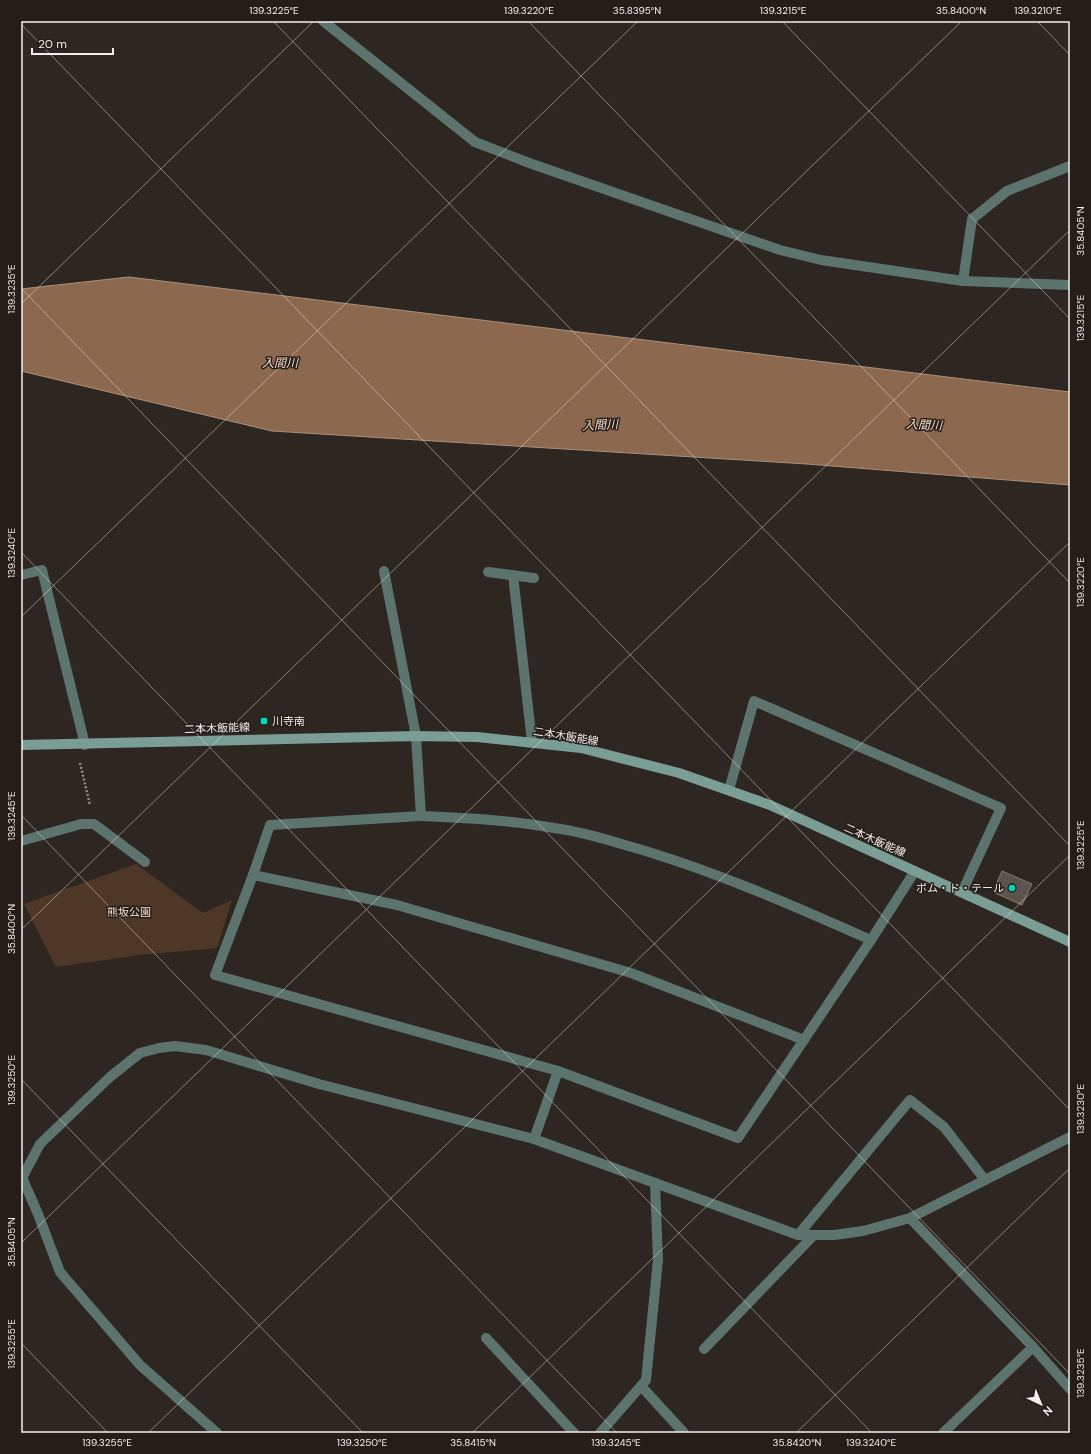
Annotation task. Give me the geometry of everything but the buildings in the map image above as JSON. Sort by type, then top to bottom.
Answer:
[{"type":"main road","name":"二本木飯能線","points":[[21,745],[80,745],[416,736],[477,737],[581,748],[679,773],[770,805],[1070,942]]},
{"type":"street","points":[[324,21],[475,142],[532,164],[780,250],[821,260],[963,281],[1070,285]]},
{"type":"street","points":[[963,281],[972,219],[1006,191],[1070,166]]},
{"type":"street","points":[[21,575],[42,570],[80,745]]},
{"type":"street","points":[[384,571],[416,736],[421,816]]},
{"type":"street","points":[[488,572],[534,578]]},
{"type":"street","points":[[512,575],[532,742]]},
{"type":"street","points":[[729,790],[754,702],[1001,808],[962,892]]},
{"type":"street","points":[[871,940],[751,887],[674,858],[598,837],[554,828],[496,821],[421,816],[270,825],[253,875],[215,975],[558,1071],[738,1138],[871,940],[915,871]]},
{"type":"street","points":[[21,841],[81,824],[94,824],[146,862]]},
{"type":"street","points":[[253,875],[397,905],[631,973],[804,1040]]},
{"type":"street","points":[[217,1433],[140,1365],[60,1272],[38,1214],[21,1178],[40,1144],[110,1077],[140,1053],[175,1046],[206,1050],[319,1084],[534,1139],[798,1235],[813,1236],[862,1231],[910,1218],[1070,1137]]},
{"type":"street","points":[[534,1139],[558,1071]]},
{"type":"street","points":[[798,1235],[910,1100],[944,1127],[985,1180]]},
{"type":"street","points":[[600,1433],[646,1380],[658,1260],[655,1183]]},
{"type":"street","points":[[910,1218],[1033,1347],[1070,1389]]},
{"type":"street","points":[[704,1349],[813,1236]]},
{"type":"street","points":[[486,1338],[574,1433]]},
{"type":"street","points":[[943,1433],[1033,1347]]},
{"type":"street","points":[[641,1386],[684,1433]]},
{"type":"path","points":[[80,745],[94,824]]},
{"type":"green space","name":"熊坂公園","points":[[136,864],[203,913],[232,900],[217,948],[140,955],[56,967],[24,904]]},
{"type":"water","name":"入間川","points":[[129,277],[1070,392],[1070,485],[807,464],[272,431],[21,371],[21,289]]},
{"type":"place","name":"川寺南","points":[[264,721]]},
{"type":"place","name":"ポム・ド・テール","points":[[1012,888]]}]
